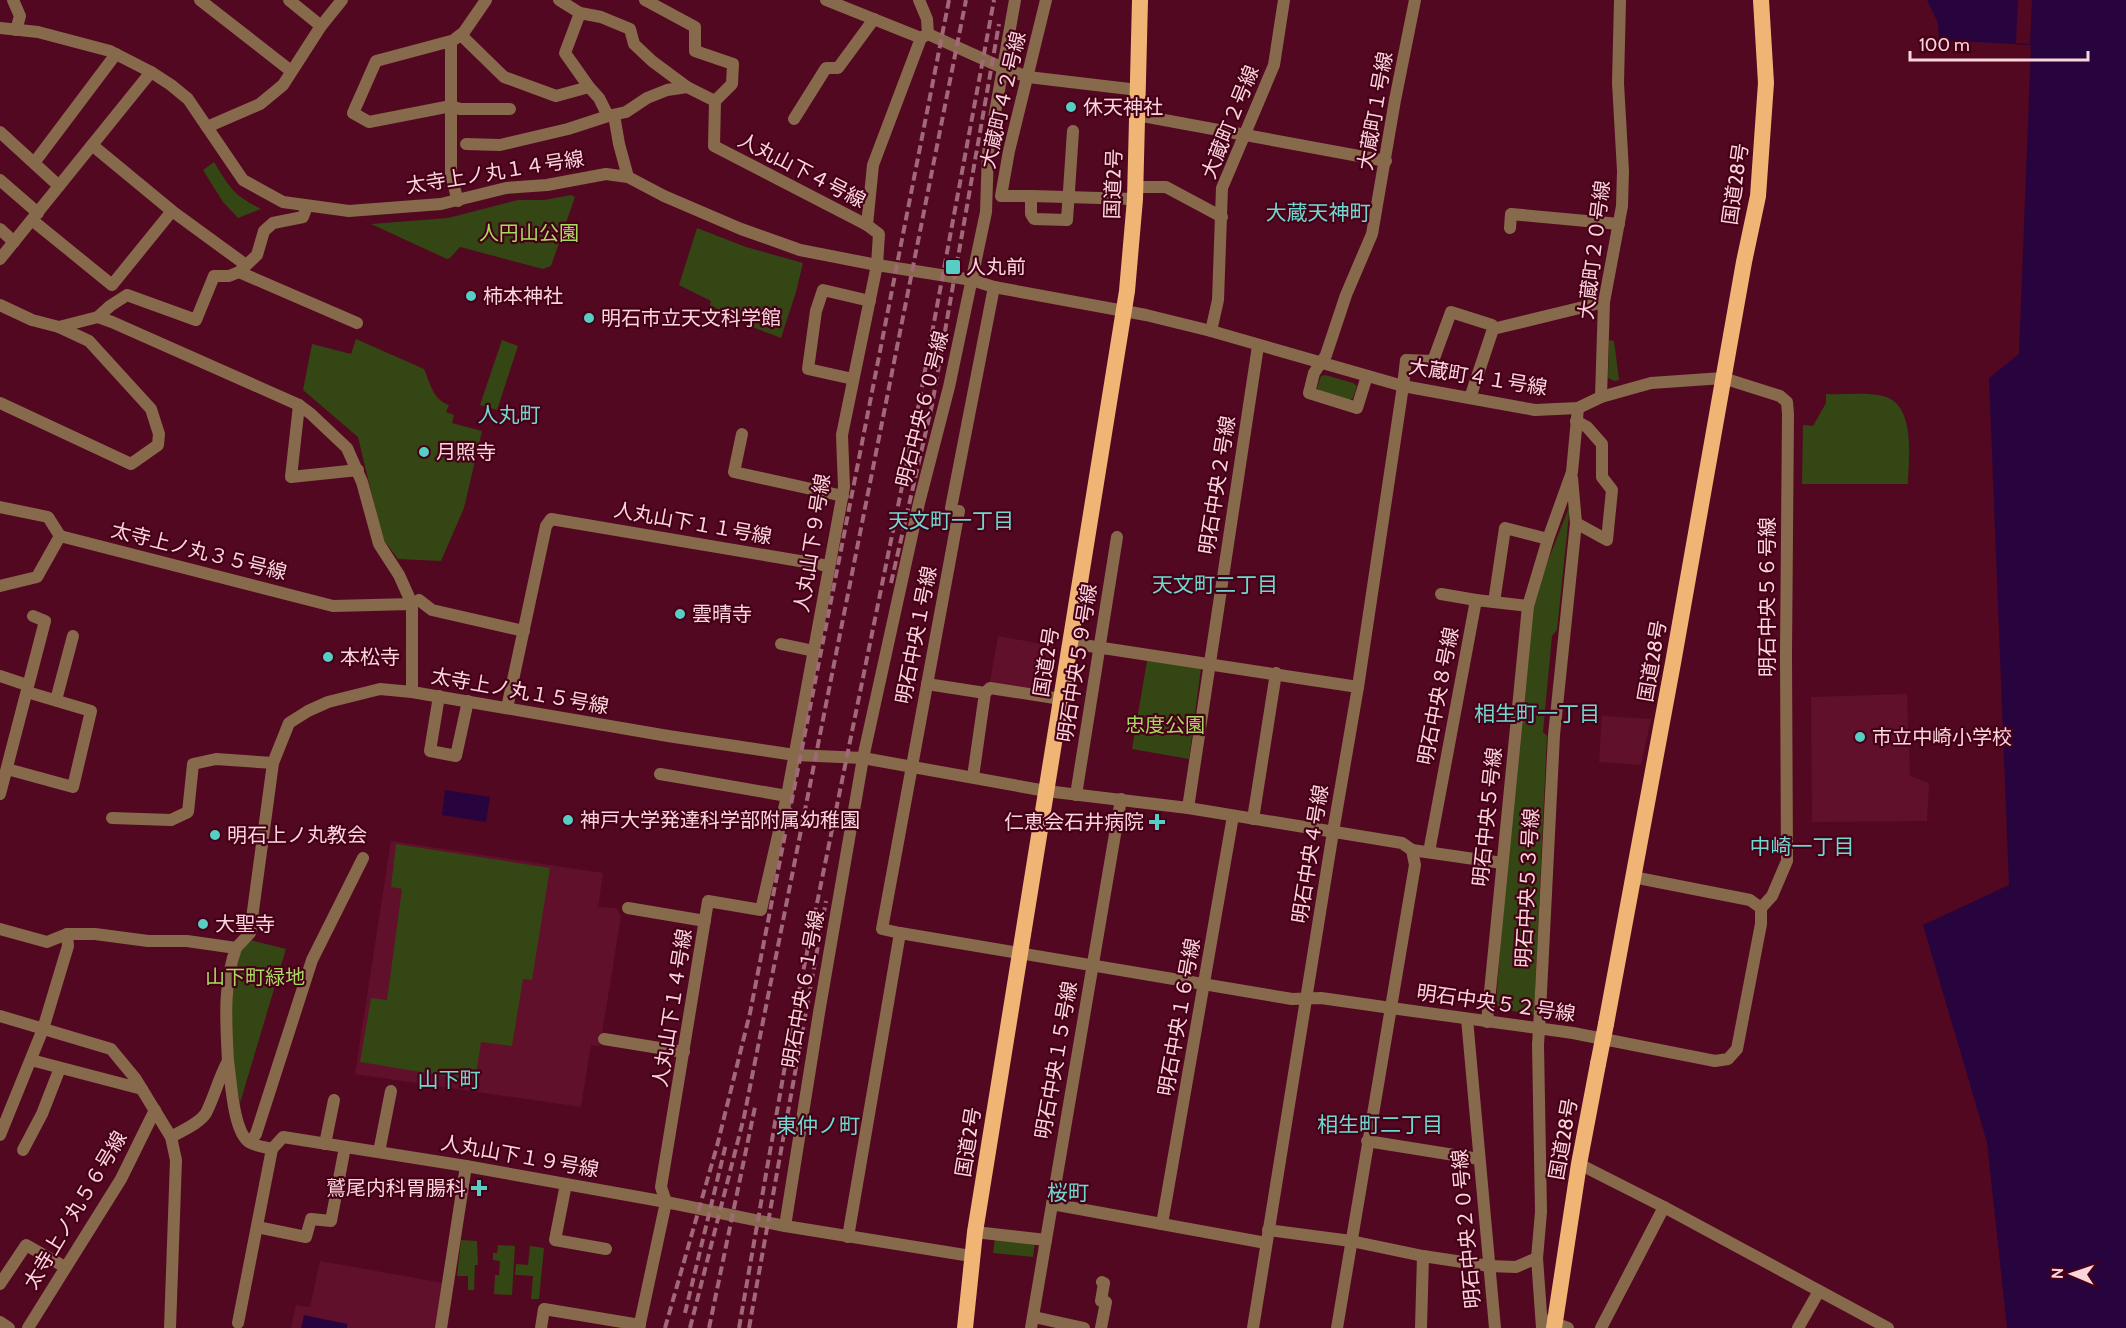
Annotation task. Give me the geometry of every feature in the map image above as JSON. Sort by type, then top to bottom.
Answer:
[{"type":"highway","name":"国道2号","points":[[965,1328],[971,1256],[1128,279],[1135,193],[1140,0]]},
{"type":"highway","name":"国道28号","points":[[1552,1325],[1579,1164],[1758,196],[1766,83],[1761,0]]},
{"type":"street","points":[[13,0],[20,16],[16,30]]},
{"type":"street","points":[[200,0],[291,71]]},
{"type":"street","points":[[289,0],[321,26]]},
{"type":"street","points":[[207,127],[260,104],[282,84],[321,26],[342,0]]},
{"type":"street","points":[[486,0],[464,32],[456,38],[376,61],[353,113],[369,122],[451,106],[460,109],[510,109]]},
{"type":"street","points":[[559,0],[580,13],[601,17],[630,29],[634,44],[652,61],[687,87],[715,101],[732,84],[733,64],[695,51],[695,27],[645,0]]},
{"type":"street","points":[[826,0],[1028,77],[1138,90]]},
{"type":"street","points":[[867,225],[873,165],[925,36],[927,19],[919,0]]},
{"type":"street","name":"明石中央６０号線","points":[[863,758],[919,503],[949,387],[986,212],[988,152],[1015,0]]},
{"type":"street","name":"大蔵町４２号線","points":[[1031,196],[1001,196],[1009,151],[1046,0]]},
{"type":"street","name":"大蔵町２号線","points":[[1211,331],[1218,300],[1222,188],[1274,65],[1284,0]]},
{"type":"street","name":"大蔵町１号線","points":[[1320,363],[1326,355],[1346,295],[1372,234],[1415,0]]},
{"type":"street","name":"大蔵町２０号線","points":[[1601,397],[1605,302],[1622,206],[1623,171],[1618,84],[1620,0]]},
{"type":"street","points":[[580,13],[565,53],[611,115],[628,177]]},
{"type":"street","points":[[794,119],[826,68],[838,68],[874,19]]},
{"type":"street","name":"太寺上ノ丸１４号線","points":[[0,28],[38,32],[116,54],[151,72],[188,99],[243,180],[283,202],[350,212],[441,204],[506,188],[546,185],[606,174],[628,177],[693,208],[800,250],[972,280],[994,287]]},
{"type":"street","points":[[456,38],[504,77],[556,96],[589,87]]},
{"type":"street","points":[[456,38],[451,106],[451,176],[458,201]]},
{"type":"street","points":[[34,163],[116,54]]},
{"type":"street","points":[[0,260],[151,72]]},
{"type":"street","points":[[466,144],[500,145],[568,129],[626,112],[647,98],[667,90],[687,87]]},
{"type":"street","name":"人丸山下４号線","points":[[715,101],[714,146],[867,225]]},
{"type":"street","points":[[1137,115],[1386,161]]},
{"type":"street","points":[[0,132],[59,186]]},
{"type":"street","points":[[1073,132],[1069,197],[1067,220],[1034,219],[1031,214],[1031,196],[1069,197],[1135,193],[1166,187],[1222,217]]},
{"type":"street","points":[[92,145],[242,269],[357,323]]},
{"type":"street","points":[[0,180],[35,216],[112,285],[172,211]]},
{"type":"street","points":[[59,327],[98,317],[127,295],[196,320],[214,276],[230,276],[242,269],[258,255],[264,231],[273,223],[303,217],[307,206]]},
{"type":"street","points":[[1510,228],[1511,214],[1619,224]]},
{"type":"street","name":"人丸山下９号線","points":[[795,755],[843,496],[842,435],[878,265],[879,234],[867,225]]},
{"type":"street","points":[[0,229],[14,242]]},
{"type":"street","name":"大蔵町４１号線","points":[[994,287],[1123,310],[1211,331],[1404,386],[1534,410],[1578,408],[1601,397],[1651,383],[1723,378]]},
{"type":"street","name":"明石中央１号線","points":[[900,933],[882,929],[913,767],[994,287]]},
{"type":"street","points":[[853,379],[808,369],[816,310],[824,290],[870,301]]},
{"type":"street","points":[[1470,398],[1493,329],[1605,302]]},
{"type":"street","points":[[0,305],[32,320],[59,327],[89,341],[151,410],[159,434],[158,445],[131,464],[0,403]]},
{"type":"street","name":"明石中央４号線","points":[[1253,1328],[1358,687],[1406,360],[1433,361],[1451,312],[1492,325],[1493,329]]},
{"type":"street","name":"太寺上ノ丸１５号線","points":[[98,317],[299,405],[347,448],[358,470],[379,544],[416,602],[412,692],[668,736],[795,755],[863,758],[1046,791]]},
{"type":"street","name":"明石中央２号線","points":[[1188,808],[1258,346]]},
{"type":"street","points":[[1320,363],[1314,374],[1309,393],[1357,408],[1367,376]]},
{"type":"street","name":"明石中央５６号線","points":[[1723,378],[1780,396],[1787,402],[1787,861],[1772,896],[1761,908]]},
{"type":"street","points":[[299,405],[291,477],[358,470]]},
{"type":"street","name":"明石中央５号線","points":[[1488,1022],[1528,606],[1548,539],[1572,472],[1578,408]]},
{"type":"street","points":[[1576,422],[1587,427],[1602,444],[1602,477],[1612,490],[1607,540],[1576,522]]},
{"type":"street","points":[[742,434],[734,472],[843,496]]},
{"type":"street","name":"明石中央５３号線","points":[[1552,1325],[1537,1258],[1541,1212],[1538,1045],[1554,735],[1576,522],[1572,472]]},
{"type":"street","points":[[0,507],[48,518],[60,536],[37,577],[0,586]]},
{"type":"street","name":"人丸山下１１号線","points":[[524,631],[546,526],[551,519],[829,566]]},
{"type":"street","points":[[1494,602],[1504,528],[1548,539]]},
{"type":"street","name":"太寺上ノ丸３５号線","points":[[60,536],[333,606],[416,602]]},
{"type":"street","name":"明石中央５９号線","points":[[1076,795],[1117,537]]},
{"type":"street","points":[[1441,594],[1528,606]]},
{"type":"street","name":"明石中央８号線","points":[[1429,852],[1476,600]]},
{"type":"street","points":[[416,602],[432,610],[524,631],[507,708]]},
{"type":"street","points":[[0,794],[45,621],[33,616]]},
{"type":"street","points":[[56,700],[73,636]]},
{"type":"street","points":[[1070,643],[1358,687]]},
{"type":"street","points":[[781,644],[814,651]]},
{"type":"street","points":[[1254,819],[1276,674]]},
{"type":"street","points":[[0,676],[56,700],[91,711],[73,787],[7,769]]},
{"type":"street","points":[[927,684],[985,693]]},
{"type":"street","points":[[973,777],[985,693],[990,688],[1061,699]]},
{"type":"street","points":[[238,1323],[272,1149],[250,1142],[241,1133],[228,1061],[225,1013],[229,969],[236,948],[250,933],[273,763],[289,723],[308,711],[328,702],[380,690],[412,692]]},
{"type":"street","points":[[439,696],[430,751],[456,756],[468,701]]},
{"type":"street","name":"人丸山下１４号線","points":[[640,1327],[666,1202],[661,1186],[708,902],[761,910],[795,755]]},
{"type":"street","name":"明石中央６１号線","points":[[785,1227],[863,758]]},
{"type":"street","points":[[112,818],[171,820],[188,813],[193,764],[216,759],[273,763]]},
{"type":"street","points":[[660,774],[787,796]]},
{"type":"street","points":[[1046,791],[1188,808],[1402,843],[1412,850],[1502,863]]},
{"type":"street","name":"明石中央１５号線","points":[[1033,1322],[1121,799]]},
{"type":"street","name":"明石中央１６号線","points":[[1162,1224],[1233,816]]},
{"type":"street","name":"明石中央５２号線","points":[[1412,850],[1415,865],[1392,1008],[1573,1033],[1715,1061],[1728,1059],[1737,1050],[1761,924],[1761,908]]},
{"type":"street","points":[[250,1142],[256,1134],[312,960],[363,858]]},
{"type":"street","points":[[1633,877],[1750,900],[1761,908]]},
{"type":"street","points":[[628,908],[705,921]]},
{"type":"street","points":[[0,928],[46,942],[67,934],[95,934],[148,941],[187,941],[236,948]]},
{"type":"street","points":[[849,1237],[900,933],[1292,999],[1321,998],[1392,1008],[1367,1141],[1337,1328]]},
{"type":"street","points":[[0,1135],[43,1029],[69,946],[67,934]]},
{"type":"street","points":[[0,1017],[111,1049],[142,1089],[171,1137],[176,1160],[170,1328]]},
{"type":"street","name":"明石中央２０号線","points":[[1467,1019],[1495,1328]]},
{"type":"street","points":[[604,1039],[684,1052]]},
{"type":"street","points":[[31,1060],[142,1089]]},
{"type":"street","points":[[171,1137],[205,1115],[219,1077],[228,1061]]},
{"type":"street","points":[[23,1150],[42,1114],[60,1068]]},
{"type":"street","points":[[378,1152],[391,1091]]},
{"type":"street","points":[[326,1144],[334,1100]]},
{"type":"street","name":"太寺上ノ丸５６号線","points":[[28,1328],[121,1179],[155,1110]]},
{"type":"street","name":"人丸山下１９号線","points":[[272,1149],[283,1137],[466,1166],[666,1202],[785,1227],[971,1256]]},
{"type":"street","points":[[1367,1141],[1479,1159]]},
{"type":"street","points":[[257,1227],[306,1237],[311,1219],[331,1221],[345,1147]]},
{"type":"street","points":[[1579,1164],[1664,1207],[1888,1328]]},
{"type":"street","points":[[441,1328],[466,1166]]},
{"type":"street","points":[[566,1184],[555,1240],[606,1250]]},
{"type":"street","points":[[1052,1204],[1162,1224],[1267,1236],[1351,1241],[1423,1256],[1489,1266],[1516,1267],[1537,1258]]},
{"type":"street","points":[[1601,1328],[1664,1207]]},
{"type":"street","points":[[975,1232],[1046,1240]]},
{"type":"street","points":[[0,1284],[26,1245],[65,1267]]},
{"type":"street","points":[[1421,1328],[1423,1256]]},
{"type":"street","points":[[1101,1328],[1106,1302],[1101,1301],[1104,1282],[1102,1282]]},
{"type":"street","points":[[1798,1328],[1819,1291]]},
{"type":"street","points":[[541,1328],[544,1309],[640,1327]]},
{"type":"street","points":[[0,1322],[9,1328]]},
{"type":"street","points":[[1033,1322],[1084,1328]]},
{"type":"shaded area","points":[[1927,0],[2126,0],[2126,1328],[2007,1328],[1987,1142],[1923,925],[2009,885],[1989,378],[2019,354],[2031,45],[1939,40],[1938,23]]},
{"type":"shaded area","points":[[998,636],[1054,646],[1046,692],[990,682]]},
{"type":"shaded area","name":"市立中崎小学校","points":[[1907,694],[1910,776],[1929,783],[1927,821],[1812,822],[1811,697]]},
{"type":"shaded area","points":[[1602,716],[1651,719],[1641,765],[1599,762]]},
{"type":"shaded area","points":[[445,790],[490,797],[486,822],[442,815]]},
{"type":"shaded area","points":[[391,841],[603,873],[598,907],[616,908],[621,916],[600,1046],[591,1045],[581,1107],[355,1074]]},
{"type":"shaded area","points":[[320,1261],[443,1283],[435,1328],[291,1328],[296,1305],[310,1307]]},
{"type":"shaded area","points":[[304,1315],[347,1324],[347,1328],[301,1328]]},
{"type":"green space","points":[[214,162],[233,190],[261,209],[238,218],[223,202],[203,170]]},
{"type":"green space","name":"人円山公園","points":[[571,195],[575,197],[551,266],[543,269],[460,247],[447,259],[371,224],[448,218],[518,200],[544,200]]},
{"type":"green space","points":[[697,228],[746,247],[803,263],[781,338],[750,326],[710,305],[711,301],[679,285]]},
{"type":"green space","name":"月照寺","points":[[356,339],[424,369],[436,395],[449,405],[446,412],[454,415],[452,423],[482,431],[464,508],[441,561],[398,559],[382,538],[358,437],[303,390],[312,344],[351,354]]},
{"type":"green space","points":[[502,340],[518,346],[497,410],[480,405]]},
{"type":"green space","points":[[1609,340],[1614,341],[1619,380],[1614,381],[1608,378]]},
{"type":"green space","points":[[1325,375],[1357,386],[1353,398],[1350,400],[1321,392],[1317,388],[1321,376]]},
{"type":"green space","points":[[1826,394],[1876,395],[1894,401],[1901,409],[1906,421],[1909,447],[1908,484],[1802,484],[1803,425],[1813,426],[1826,403]]},
{"type":"green space","points":[[1570,505],[1557,630],[1552,636],[1543,732],[1547,736],[1534,1015],[1501,1009],[1496,1004],[1506,866],[1529,623],[1539,583]]},
{"type":"green space","name":"忠度公園","points":[[1148,655],[1201,668],[1189,759],[1132,749]]},
{"type":"green space","points":[[396,844],[550,868],[532,980],[523,979],[512,1046],[481,1042],[475,1081],[360,1062],[371,998],[387,1000],[402,889],[391,887]]},
{"type":"green space","name":"山下町緑地","points":[[250,940],[286,949],[240,1103],[233,1069],[231,992],[240,953]]},
{"type":"green space","points":[[995,1238],[1035,1243],[1033,1257],[993,1253]]},
{"type":"green space","points":[[461,1240],[477,1241],[478,1265],[475,1265],[474,1290],[468,1290],[468,1276],[457,1276]]},
{"type":"green space","points":[[498,1245],[515,1246],[512,1295],[494,1294],[495,1275],[499,1275],[500,1261],[493,1260],[493,1253],[497,1253]]},
{"type":"green space","points":[[530,1246],[544,1248],[539,1299],[531,1299],[533,1276],[515,1275],[516,1264],[528,1265]]},
{"type":"pier","points":[[2018,0],[2032,0],[2030,44],[2016,43]]},
{"type":"railway","points":[[665,1328],[717,1146],[750,1013],[949,0]]},
{"type":"railway","points":[[690,1328],[744,1117],[966,0]]},
{"type":"railway","points":[[739,1328],[792,1026],[919,403],[994,0]]},
{"type":"railway","points":[[891,583],[932,405],[999,24]]},
{"type":"railway","points":[[749,1328],[826,901]]},
{"type":"railway","points":[[709,1328],[755,1107]]},
{"type":"railway","points":[[685,1313],[726,1144]]},
{"type":"place","name":"休天神社","points":[[1071,107]]},
{"type":"place","name":"人丸前","points":[[953,267]]},
{"type":"place","name":"柿本神社","points":[[471,296]]},
{"type":"place","name":"明石市立天文科学館","points":[[589,318]]},
{"type":"place","name":"月照寺","points":[[424,452]]},
{"type":"place","name":"雲晴寺","points":[[680,614]]},
{"type":"place","name":"本松寺","points":[[328,657]]},
{"type":"place","name":"市立中崎小学校","points":[[1860,737]]},
{"type":"place","name":"神戸大学発達科学部附属幼稚園","points":[[568,820]]},
{"type":"place","name":"仁恵会石井病院","points":[[1157,822]]},
{"type":"place","name":"明石上ノ丸教会","points":[[215,835]]},
{"type":"place","name":"大聖寺","points":[[203,924]]},
{"type":"place","name":"鷲尾内科胃腸科","points":[[479,1188]]},
{"type":"district","name":"大蔵天神町","points":[[1318,212]]},
{"type":"district","name":"人丸町","points":[[509,414]]},
{"type":"district","name":"天文町一丁目","points":[[951,520]]},
{"type":"district","name":"天文町二丁目","points":[[1215,584]]},
{"type":"district","name":"相生町一丁目","points":[[1537,713]]},
{"type":"district","name":"中崎一丁目","points":[[1802,846]]},
{"type":"district","name":"山下町","points":[[449,1079]]},
{"type":"district","name":"相生町二丁目","points":[[1380,1124]]},
{"type":"district","name":"東仲ノ町","points":[[818,1125]]},
{"type":"district","name":"桜町","points":[[1068,1192]]}]
